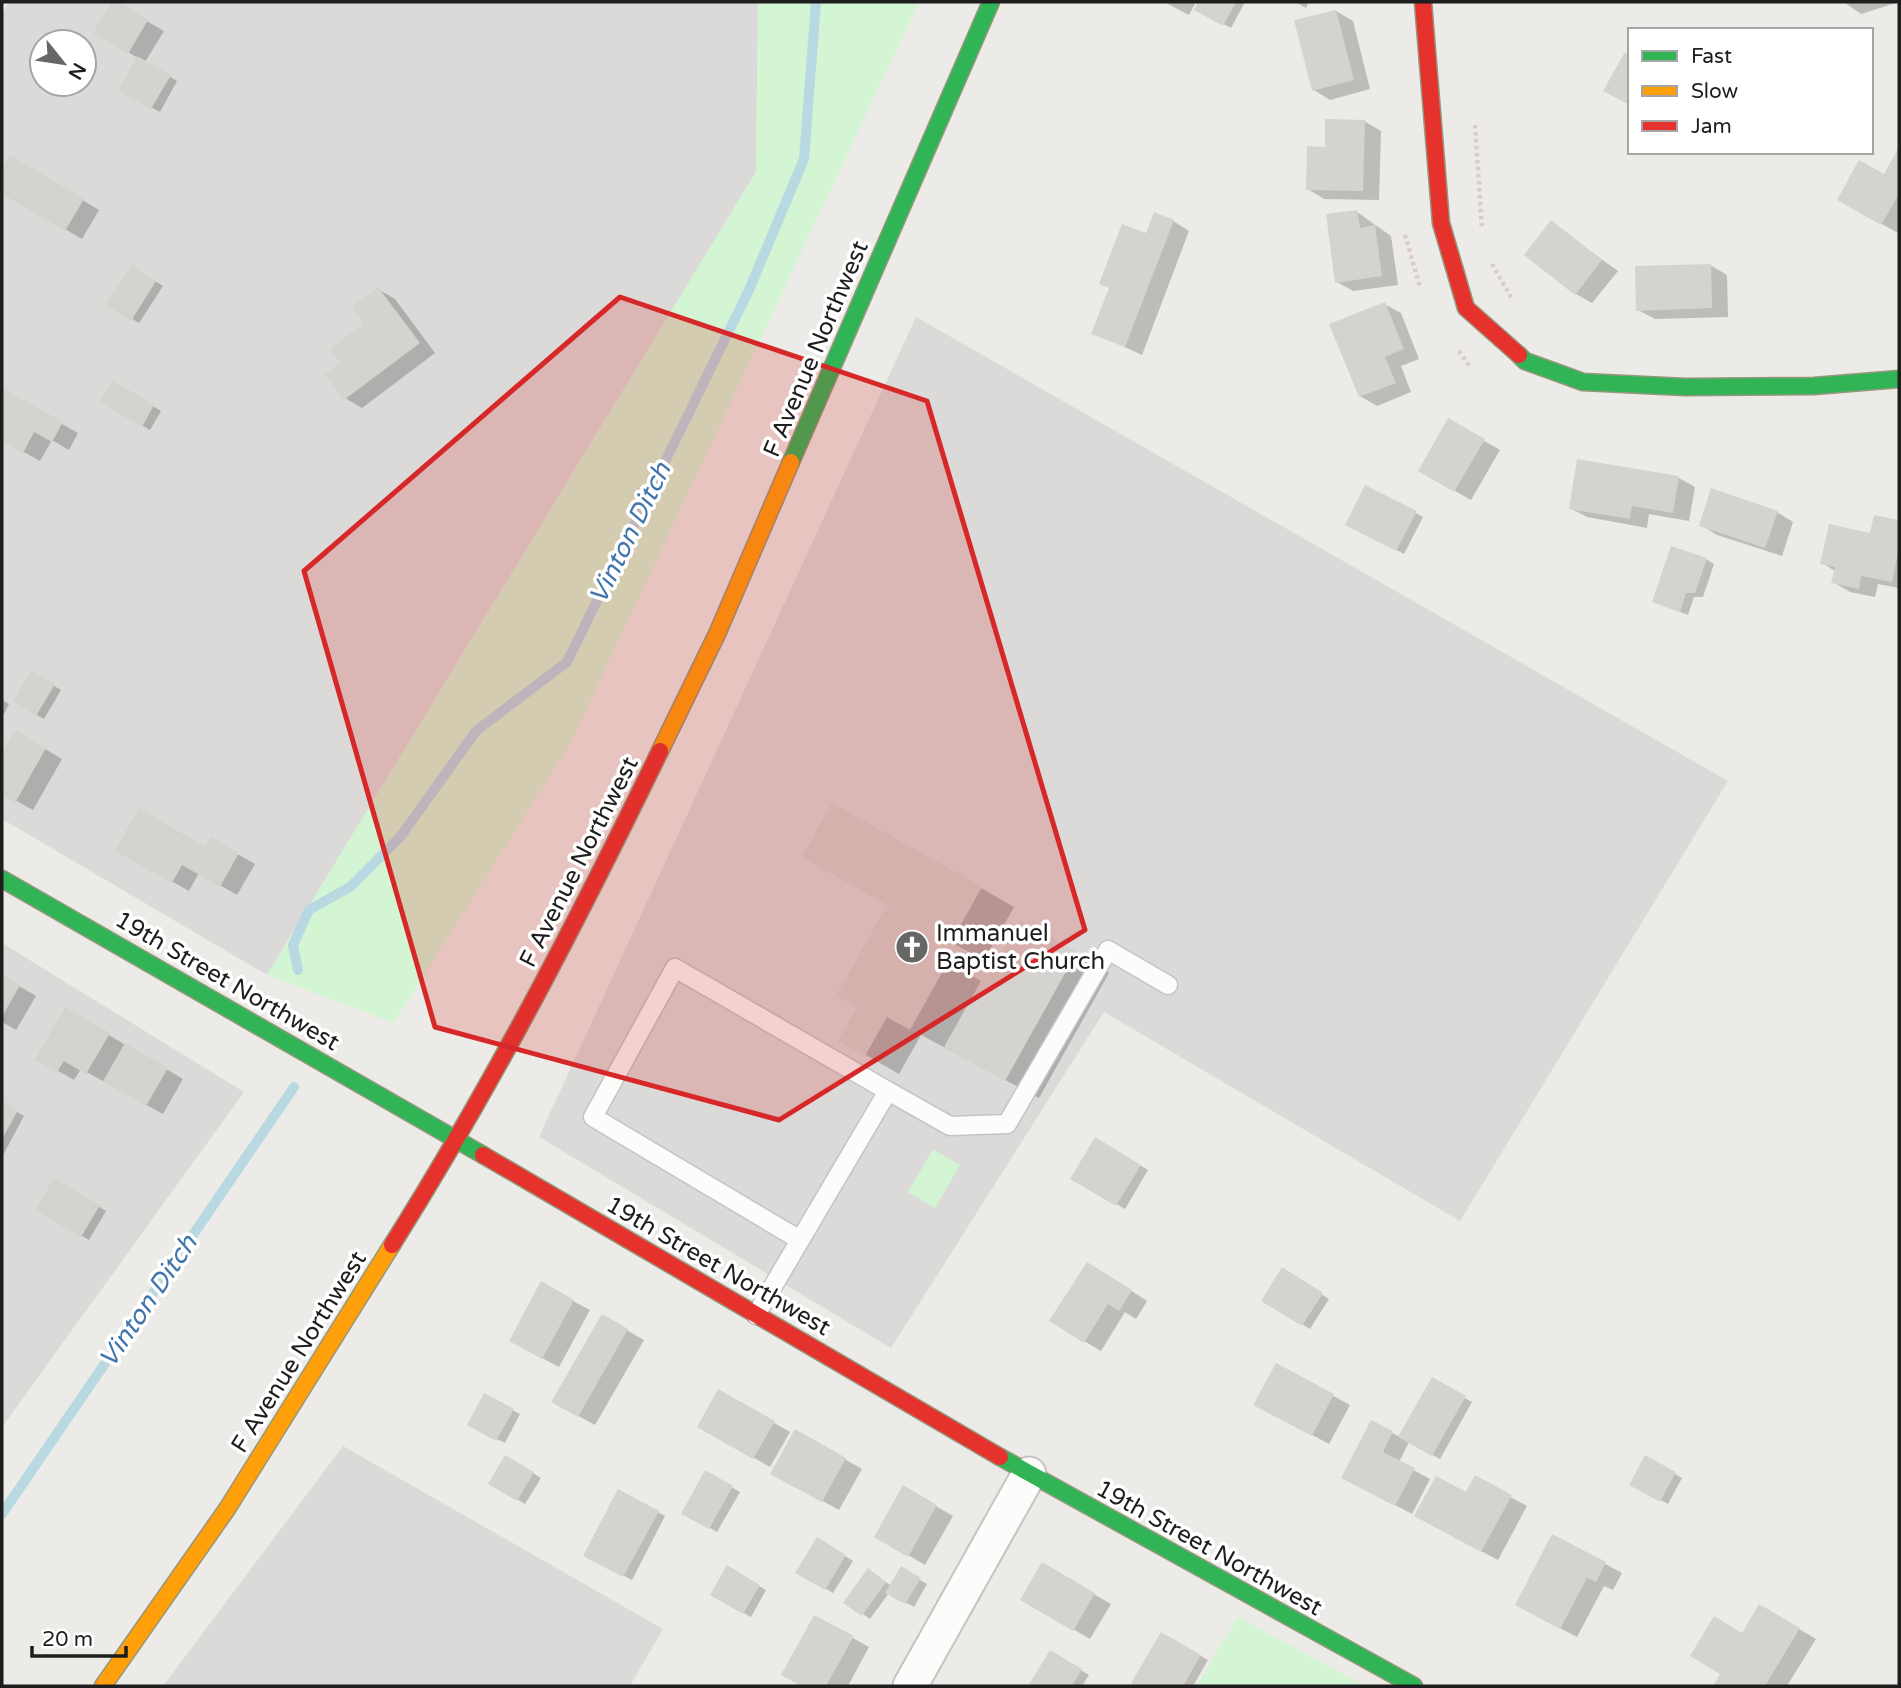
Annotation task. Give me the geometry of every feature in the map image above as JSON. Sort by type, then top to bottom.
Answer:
[{"type":"street","name":"F Avenue Northwest","points":[[103,1686],[228,1509],[458,1140],[592,891],[717,635],[991,2]]},
{"type":"street","points":[[1423,2],[1441,223],[1466,308],[1525,361],[1583,382],[1685,387],[1814,386],[1899,379]]},
{"type":"street","name":"19th Street Northwest","points":[[2,879],[458,1140],[1029,1474],[1414,1686]]},
{"type":"street","points":[[910,1686],[1029,1474]]},
{"type":"lane","points":[[800,1240],[593,1117],[675,968],[950,1126],[1007,1125],[1108,950],[1168,985]]},
{"type":"lane","points":[[756,1315],[888,1091]]},
{"type":"path","points":[[1475,125],[1484,240]]},
{"type":"path","points":[[1490,261],[1515,304]]},
{"type":"highlighted area","points":[[620,297],[927,401],[1085,930],[779,1120],[435,1027],[304,571]]},
{"type":"shaded area","points":[[9,2],[758,2],[756,172],[267,975],[2,819],[2,14]]},
{"type":"shaded area","points":[[916,317],[1728,781],[1460,1221],[1104,1012],[891,1348],[539,1137]]},
{"type":"shaded area","points":[[2,943],[244,1092],[2,1427]]},
{"type":"shaded area","points":[[343,1446],[663,1629],[630,1686],[163,1686]]},
{"type":"green space","points":[[758,2],[919,2],[570,744],[394,1023],[267,975],[756,172]]},
{"type":"green space","points":[[933,1149],[960,1165],[935,1208],[908,1192]]},
{"type":"green space","points":[[1238,1617],[1365,1686],[1196,1686]]},
{"type":"building","points":[[112,2],[119,2],[148,20],[128,54],[98,36],[96,28]]},
{"type":"building","points":[[1198,2],[1236,2],[1223,26],[1194,10]]},
{"type":"building","points":[[1336,10],[1354,80],[1312,91],[1294,20]]},
{"type":"building","points":[[1625,52],[1628,54],[1628,104],[1603,91]]},
{"type":"building","points":[[137,56],[171,75],[151,109],[118,91]]},
{"type":"building","points":[[1325,119],[1365,120],[1363,191],[1306,190],[1307,146],[1325,147]]},
{"type":"building","points":[[1899,147],[1899,194],[1881,225],[1837,200],[1859,160],[1884,174]]},
{"type":"building","points":[[10,155],[84,199],[65,231],[2,194],[2,170]]},
{"type":"building","points":[[1357,210],[1360,228],[1375,225],[1382,276],[1335,283],[1326,214]]},
{"type":"building","points":[[1154,212],[1174,220],[1125,347],[1091,334],[1109,288],[1099,284],[1122,224],[1146,233]]},
{"type":"building","points":[[1551,220],[1602,260],[1575,295],[1524,255]]},
{"type":"building","points":[[1711,264],[1712,308],[1636,311],[1635,266]]},
{"type":"building","points":[[132,265],[156,281],[131,321],[106,305]]},
{"type":"building","points":[[378,287],[420,343],[344,400],[325,374],[341,363],[330,349],[364,324],[352,307]]},
{"type":"building","points":[[1385,302],[1404,349],[1385,357],[1396,383],[1359,397],[1329,324]]},
{"type":"building","points":[[112,380],[154,405],[142,427],[100,402]]},
{"type":"building","points":[[2,388],[63,422],[52,442],[34,432],[23,453],[2,441]]},
{"type":"building","points":[[1448,418],[1485,439],[1454,492],[1418,471]]},
{"type":"building","points":[[1577,459],[1679,476],[1673,513],[1632,506],[1630,519],[1569,509]]},
{"type":"building","points":[[1365,485],[1417,511],[1396,551],[1345,525]]},
{"type":"building","points":[[1711,488],[1778,511],[1765,548],[1699,526]]},
{"type":"building","points":[[1874,515],[1899,520],[1899,549],[1892,582],[1861,576],[1859,589],[1831,583],[1835,567],[1820,564],[1829,524],[1870,533]]},
{"type":"building","points":[[1671,546],[1707,558],[1695,593],[1686,593],[1680,612],[1652,602]]},
{"type":"building","points":[[31,670],[55,684],[36,716],[13,702]]},
{"type":"building","points":[[15,730],[46,748],[15,803],[2,795],[2,753]]},
{"type":"building","name":"Immanuel Baptist Church","points":[[832,803],[982,887],[951,942],[994,966],[1020,920],[1077,952],[1005,1081],[944,1047],[981,981],[948,962],[910,1030],[887,1017],[865,1056],[838,1041],[857,1007],[836,996],[887,905],[802,857]]},
{"type":"building","points":[[139,808],[205,847],[211,837],[239,853],[220,887],[182,865],[172,883],[115,851]]},
{"type":"building","points":[[2,974],[20,985],[2,1017]]},
{"type":"building","points":[[65,1007],[110,1033],[86,1074],[64,1061],[57,1072],[35,1060]]},
{"type":"building","points":[[125,1043],[168,1068],[146,1106],[103,1081]]},
{"type":"building","points":[[2,1101],[18,1110],[2,1139]]},
{"type":"building","points":[[1095,1137],[1141,1165],[1116,1206],[1070,1179]]},
{"type":"building","points":[[54,1178],[100,1205],[81,1237],[35,1210]]},
{"type":"building","points":[[1087,1262],[1132,1290],[1119,1311],[1108,1304],[1084,1343],[1049,1321]]},
{"type":"building","points":[[1282,1267],[1323,1293],[1302,1326],[1261,1301]]},
{"type":"building","points":[[541,1281],[574,1300],[542,1359],[509,1341]]},
{"type":"building","points":[[602,1314],[628,1329],[578,1417],[551,1402]]},
{"type":"building","points":[[1276,1363],[1334,1394],[1312,1436],[1253,1405]]},
{"type":"building","points":[[1432,1377],[1466,1396],[1432,1456],[1398,1437]]},
{"type":"building","points":[[718,1389],[775,1421],[753,1459],[697,1427]]},
{"type":"building","points":[[484,1393],[514,1409],[496,1441],[467,1425]]},
{"type":"building","points":[[1371,1420],[1393,1431],[1383,1452],[1415,1468],[1395,1506],[1341,1478]]},
{"type":"building","points":[[795,1429],[846,1458],[822,1502],[770,1474]]},
{"type":"building","points":[[505,1455],[534,1472],[517,1501],[488,1484]]},
{"type":"building","points":[[1645,1455],[1676,1472],[1660,1502],[1629,1485]]},
{"type":"building","points":[[705,1470],[733,1486],[709,1529],[681,1514]]},
{"type":"building","points":[[1475,1475],[1512,1495],[1481,1552],[1414,1516],[1436,1476],[1466,1492]]},
{"type":"building","points":[[903,1485],[937,1505],[908,1557],[874,1537]]},
{"type":"building","points":[[618,1489],[659,1511],[623,1577],[583,1556]]},
{"type":"building","points":[[1552,1534],[1606,1562],[1596,1582],[1587,1578],[1560,1629],[1515,1605]]},
{"type":"building","points":[[817,1537],[846,1555],[825,1590],[795,1573]]},
{"type":"building","points":[[1042,1562],[1095,1593],[1073,1631],[1020,1600]]},
{"type":"building","points":[[727,1565],[760,1585],[743,1614],[710,1595]]},
{"type":"building","points":[[901,1566],[921,1578],[905,1604],[885,1593]]},
{"type":"building","points":[[868,1568],[886,1582],[862,1616],[843,1603]]},
{"type":"building","points":[[1759,1604],[1800,1628],[1765,1686],[1713,1686],[1720,1674],[1690,1656],[1714,1616],[1742,1633]]},
{"type":"building","points":[[814,1615],[854,1636],[826,1686],[801,1686],[781,1675]]},
{"type":"building","points":[[1161,1632],[1201,1655],[1183,1686],[1136,1686],[1131,1683]]},
{"type":"building","points":[[1050,1650],[1082,1669],[1072,1686],[1028,1686]]},
{"type":"waterway","name":"Vinton Ditch","points":[[298,970],[293,945],[309,910],[350,887],[400,837],[476,731],[567,662],[749,290],[804,159],[816,2]]},
{"type":"waterway","name":"Vinton Ditch","points":[[2,1514],[294,1087]]},
{"type":"traffic: fast","points":[[791,462],[991,2]]},
{"type":"traffic: fast","points":[[1519,355],[1525,361],[1583,382],[1685,387],[1814,386],[1899,379]]},
{"type":"traffic: fast","points":[[2,879],[483,1155]]},
{"type":"traffic: fast","points":[[1000,1457],[1414,1686]]},
{"type":"traffic: slow","points":[[660,751],[717,634],[791,462]]},
{"type":"traffic: slow","points":[[103,1686],[227,1509],[392,1245]]},
{"type":"traffic: jam","points":[[1423,2],[1441,223],[1466,308],[1519,355]]},
{"type":"traffic: jam","points":[[392,1245],[465,1124],[533,1002],[660,751]]},
{"type":"traffic: jam","points":[[483,1155],[1000,1457]]},
{"type":"place","name":"Immanuel Baptist Church","points":[[912,947]]}]
